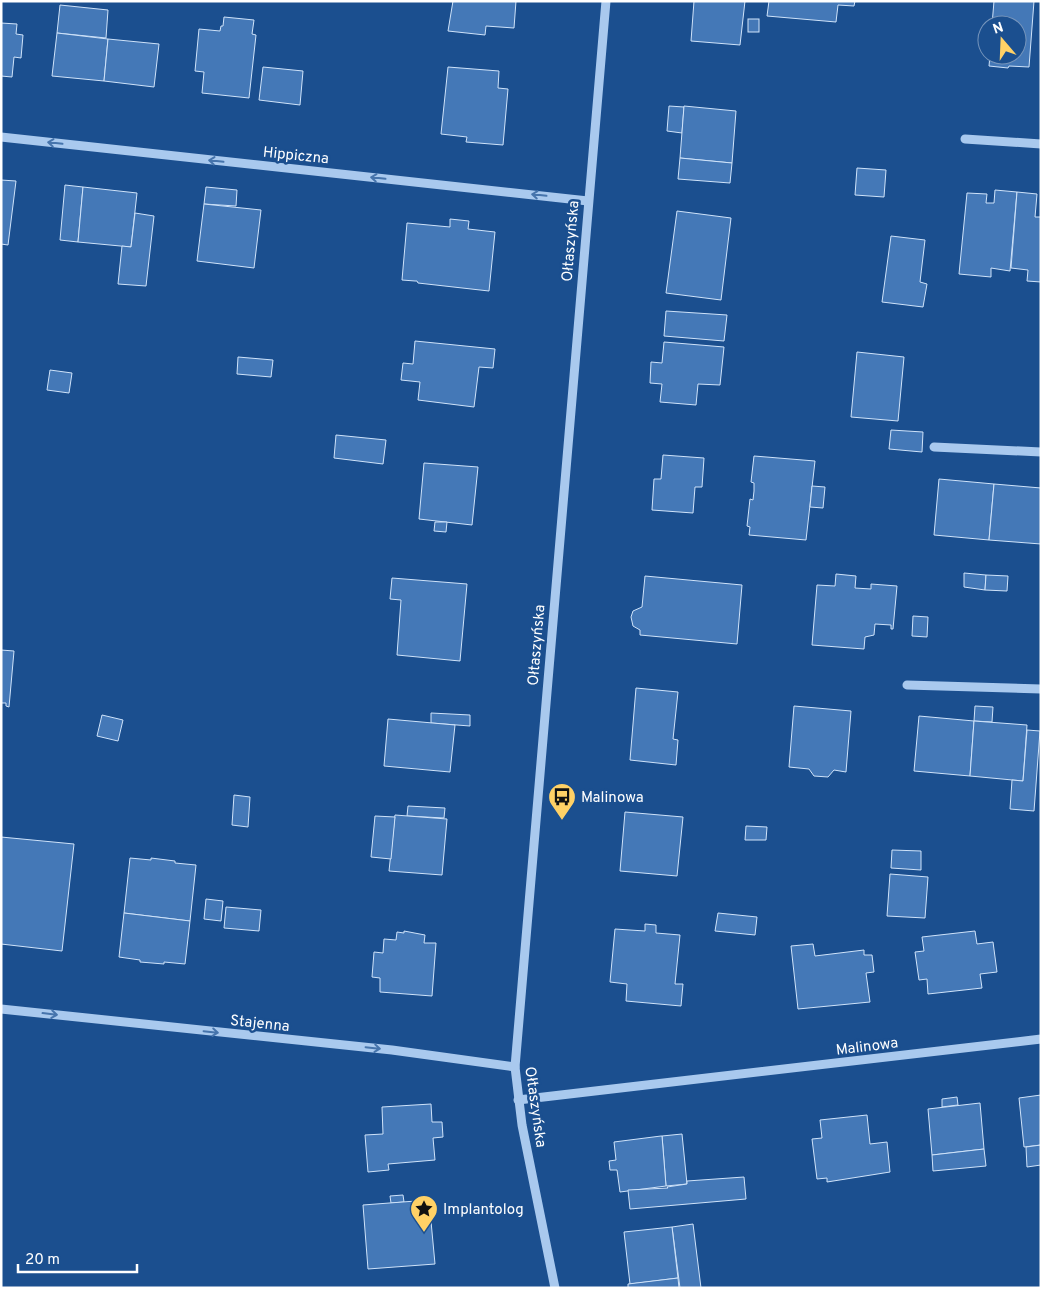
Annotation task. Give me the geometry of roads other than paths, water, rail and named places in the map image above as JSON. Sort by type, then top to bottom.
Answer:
[{"type":"street","name":"Ołtaszyńska","points":[[555,1288],[518,1100],[515,1067],[606,1]]},
{"type":"street","name":"Hippiczna","points":[[1,138],[588,201]]},
{"type":"street","points":[[965,139],[1041,144]]},
{"type":"street","points":[[934,447],[1041,452]]},
{"type":"street","points":[[907,684],[1041,688]]},
{"type":"street","name":"Stajenna","points":[[1,1008],[392,1050],[515,1067]]},
{"type":"street","name":"Malinowa","points":[[518,1100],[1041,1039]]},
{"type":"place","name":"Malinowa","points":[[562,821]]},
{"type":"place","name":"Implantolog","points":[[424,1233]]}]
